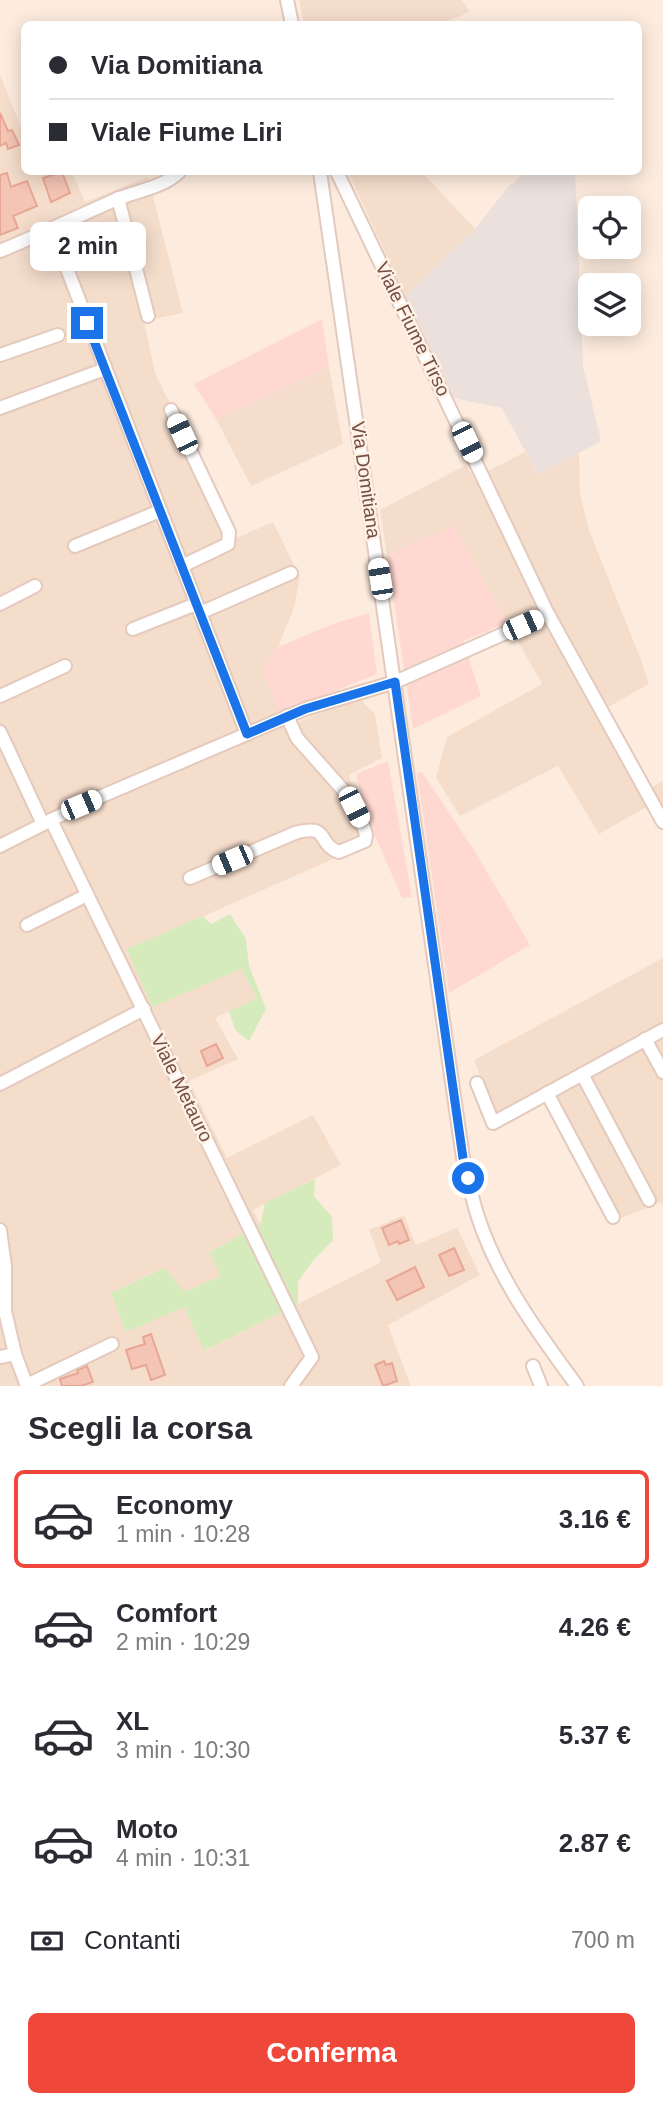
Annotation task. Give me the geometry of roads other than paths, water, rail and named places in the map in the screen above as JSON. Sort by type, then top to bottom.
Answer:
[{"type":"street","points":[[287,0],[291,21]]},
{"type":"street","points":[[0,251],[176,175]]},
{"type":"street","name":"Via Domitiana","points":[[320,175],[463,1158],[478,1220],[499,1267],[529,1321],[577,1386]]},
{"type":"street","name":"Viale Fiume Tirso","points":[[338,175],[548,614],[663,822]]},
{"type":"street","points":[[118,198],[148,316]]},
{"type":"street","points":[[52,230],[247,734]]},
{"type":"street","points":[[0,355],[58,335]]},
{"type":"street","points":[[0,408],[105,369]]},
{"type":"street","points":[[171,410],[229,532],[228,544],[182,566]]},
{"type":"street","points":[[75,546],[160,511]]},
{"type":"street","points":[[133,629],[291,573]]},
{"type":"street","points":[[0,604],[35,586]]},
{"type":"street","points":[[0,846],[47,822],[287,716],[395,682],[548,614]]},
{"type":"street","points":[[0,696],[65,666]]},
{"type":"street","points":[[190,878],[295,832],[311,828],[320,832],[333,850],[339,852],[365,841],[365,828],[343,790],[297,738],[287,716]]},
{"type":"street","name":"Viale Metauro","points":[[0,732],[144,1009],[312,1357],[291,1386]]},
{"type":"street","points":[[27,925],[87,895]]},
{"type":"street","points":[[0,1084],[144,1009]]},
{"type":"street","points":[[477,1083],[493,1123],[663,1030]]},
{"type":"street","points":[[645,1039],[663,1072]]},
{"type":"street","points":[[582,1074],[649,1200]]},
{"type":"street","points":[[547,1093],[613,1217]]},
{"type":"street","points":[[0,1230],[5,1311],[15,1354],[27,1386],[112,1344]]},
{"type":"street","points":[[0,1357],[15,1354]]},
{"type":"street","points":[[533,1366],[541,1386]]}]
